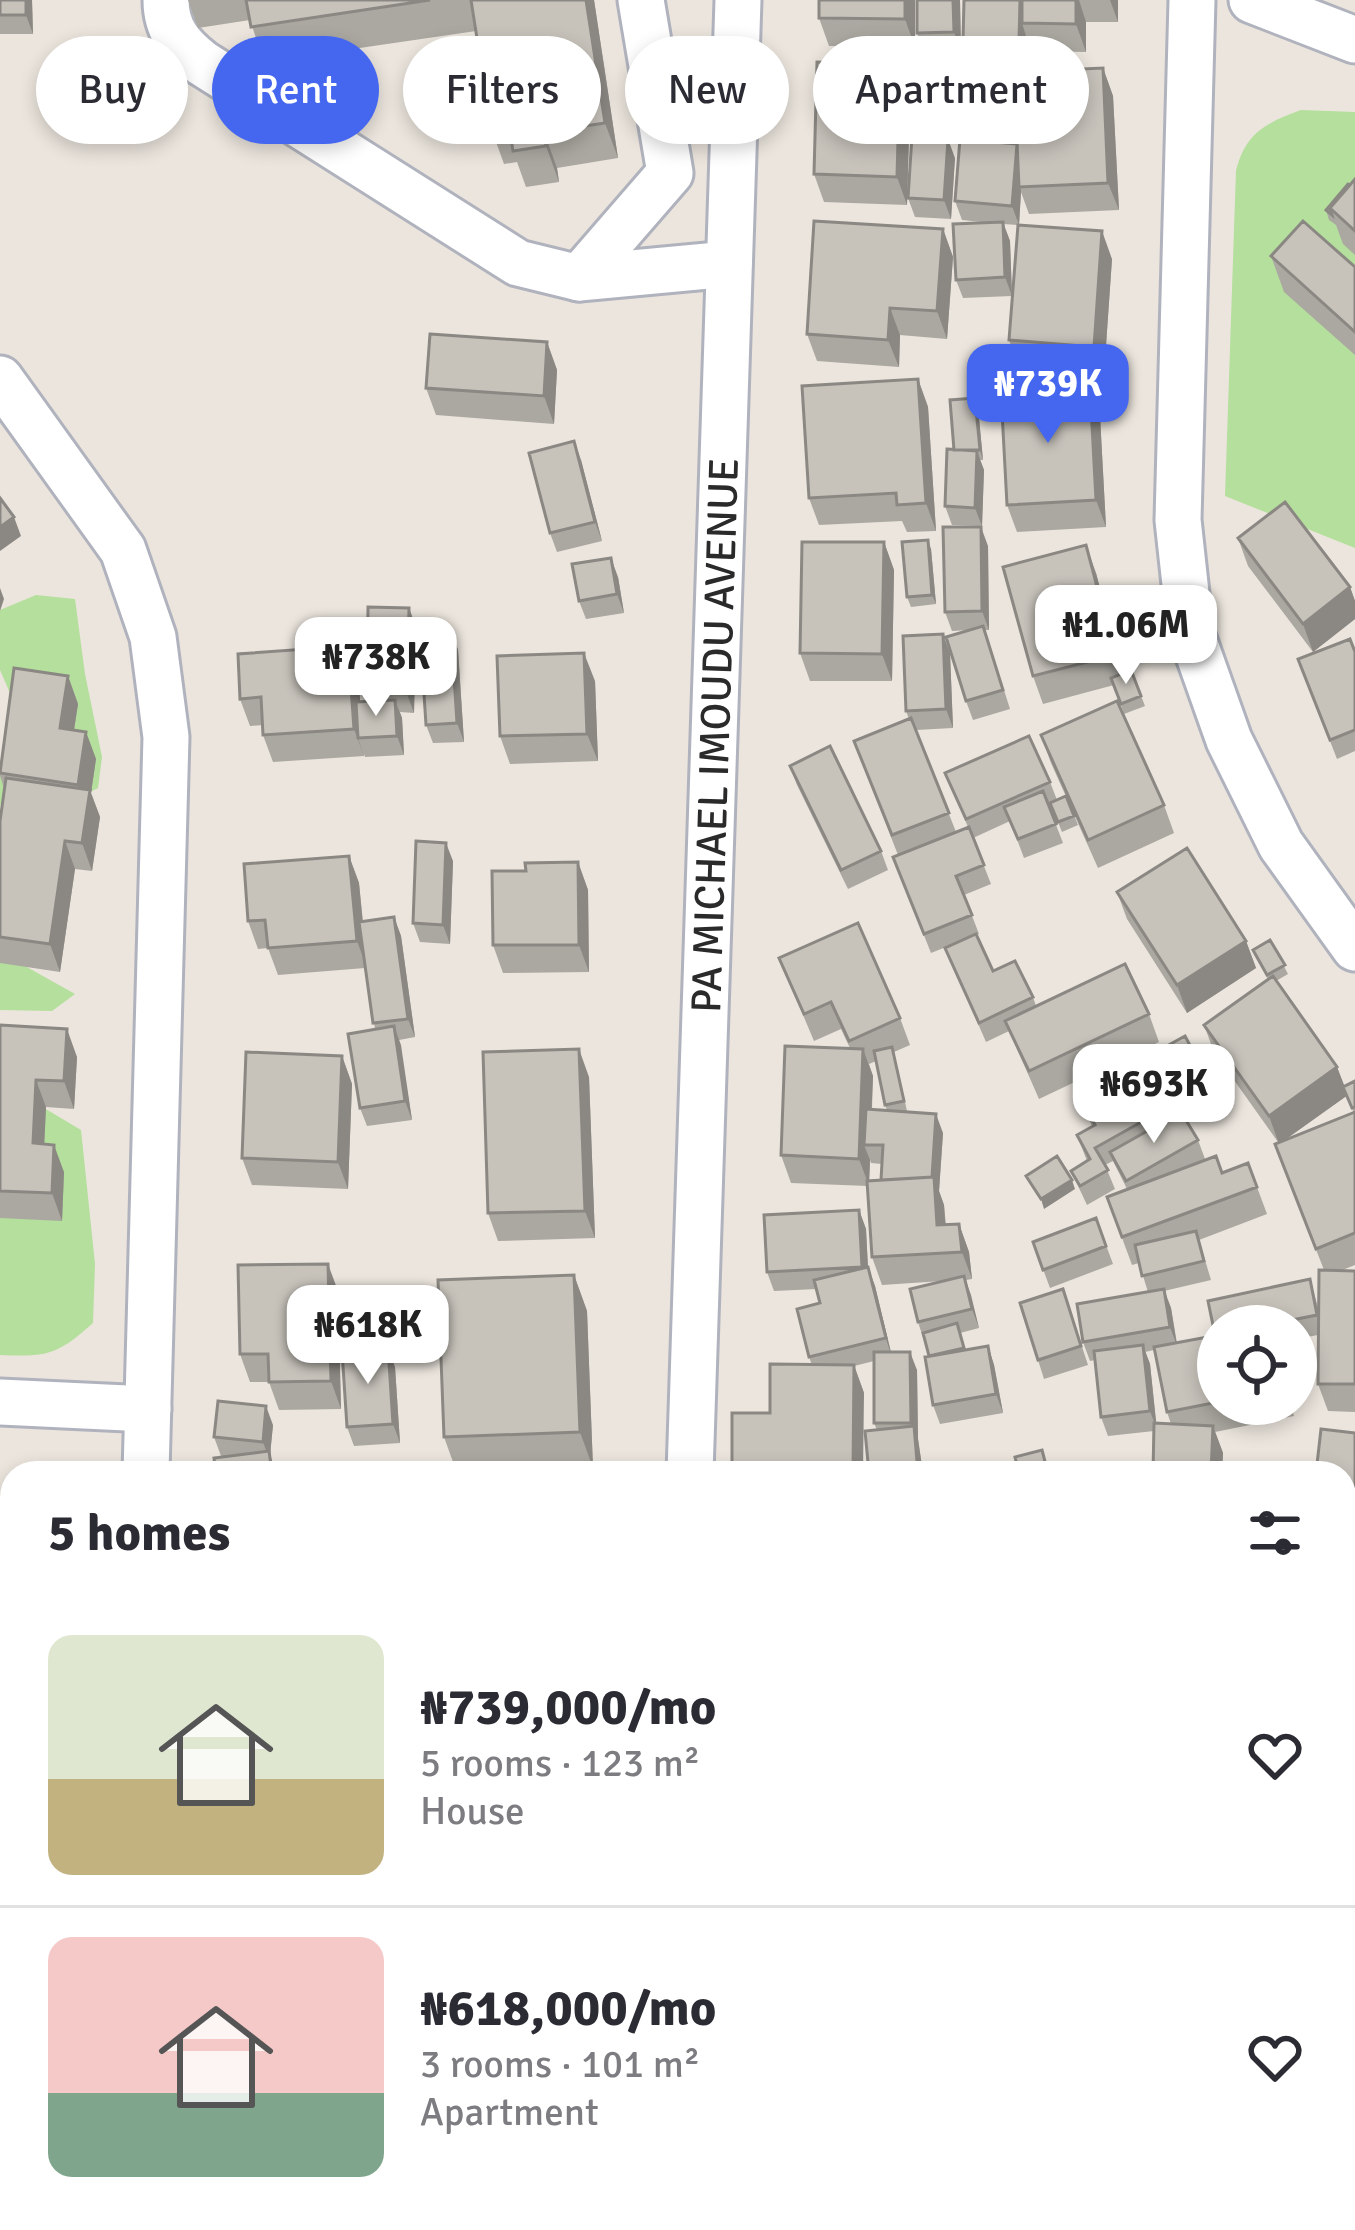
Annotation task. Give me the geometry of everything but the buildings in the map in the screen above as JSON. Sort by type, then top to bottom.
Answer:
[{"type":"street","points":[[166,0],[166,16],[180,45],[202,63],[518,263],[579,278],[729,263]]},
{"type":"street","points":[[579,278],[670,173],[641,0]]},
{"type":"street","name":"PA MICHAEL IMOUDU AVENUE","points":[[690,1461],[738,0]]},
{"type":"street","points":[[1192,0],[1178,520],[1190,630],[1229,740],[1281,844],[1355,948]]},
{"type":"street","points":[[1252,0],[1355,40]]},
{"type":"street","points":[[0,380],[123,550],[153,637],[166,737],[146,1461]]},
{"type":"street","points":[[0,1402],[148,1409]]},
{"type":"green space","points":[[1301,110],[1355,112],[1355,548],[1225,496],[1236,171],[1258,132]]},
{"type":"green space","points":[[36,595],[75,599],[102,757],[98,788],[69,803],[13,756],[0,807],[10,693],[0,670],[0,610]]},
{"type":"green space","points":[[0,952],[75,994],[52,1011],[0,1010]]},
{"type":"green space","points":[[0,1096],[29,1099],[81,1130],[95,1264],[93,1323],[60,1348],[41,1354],[0,1355]]}]
